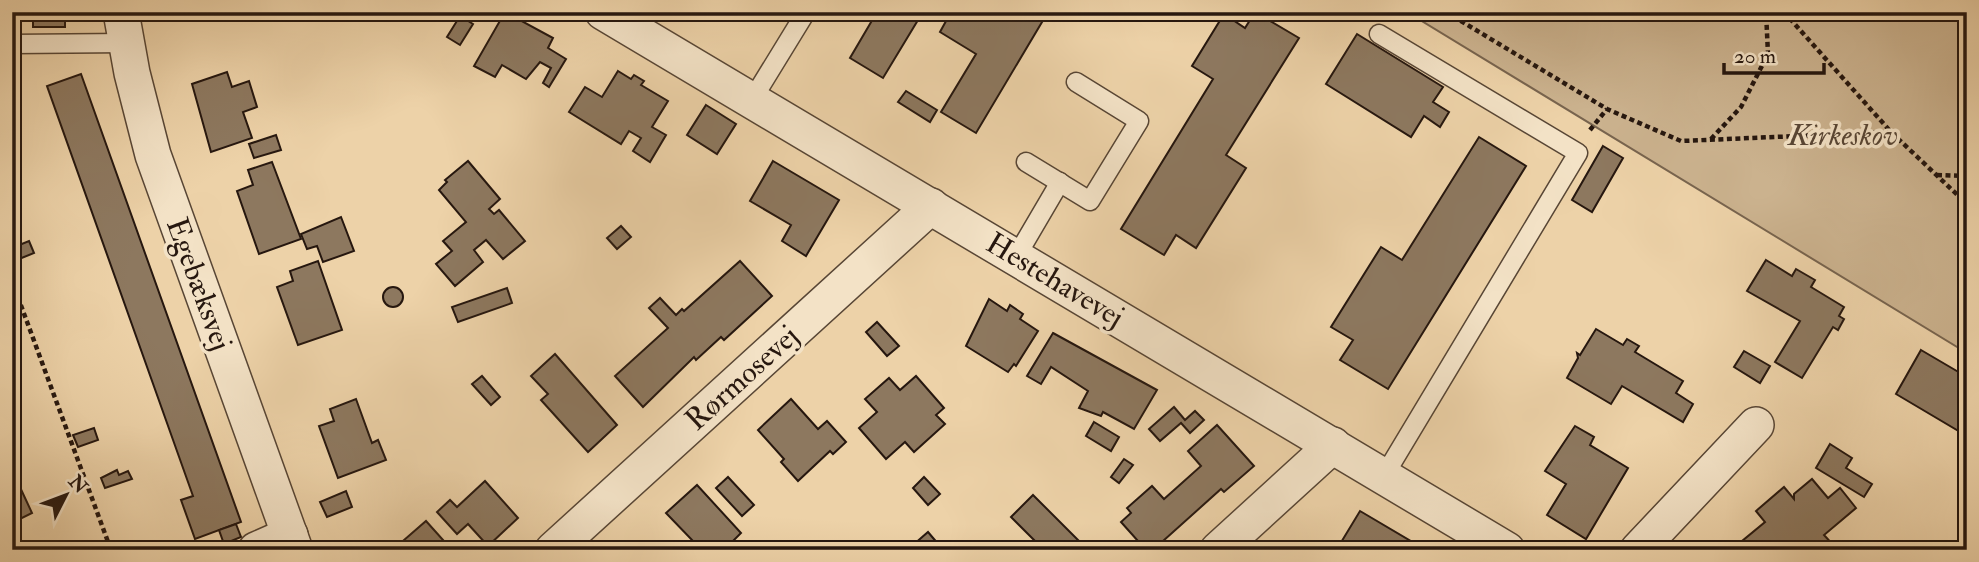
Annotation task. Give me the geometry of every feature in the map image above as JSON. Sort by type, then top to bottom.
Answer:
[{"type":"street","name":"Hestehavevej","points":[[603,12],[1507,550]]},
{"type":"street","name":"Egebæksvej","points":[[124,28],[153,155],[293,542]]},
{"type":"street","name":"Rørmosevej","points":[[553,550],[931,206]]},
{"type":"street","points":[[1638,550],[1756,425]]},
{"type":"street","points":[[1218,550],[1332,445]]},
{"type":"street","points":[[256,550],[293,542]]},
{"type":"lane","points":[[752,100],[806,12]]},
{"type":"lane","points":[[12,44],[124,28]]},
{"type":"lane","points":[[1379,34],[1578,153],[1384,476]]},
{"type":"lane","points":[[1026,162],[1090,201],[1139,121],[1076,82]]},
{"type":"lane","points":[[1016,257],[1060,182]]},
{"type":"path","points":[[1446,12],[1607,109],[1681,141],[1891,132]]},
{"type":"path","points":[[1711,139],[1741,107],[1768,54],[1766,12]]},
{"type":"path","points":[[1784,12],[1891,132],[1967,204]]},
{"type":"path","points":[[1937,175],[1967,176]]},
{"type":"path","points":[[12,281],[111,550]]},
{"type":"green space","name":"Kirkeskov","points":[[1407,12],[1967,12],[1967,353]]},
{"type":"building","points":[[29,12],[72,12],[72,17],[65,17],[65,27],[33,27],[33,17],[29,17]]},
{"type":"building","points":[[415,12],[430,12],[426,19]]},
{"type":"building","points":[[505,12],[553,38],[548,48],[566,59],[549,87],[543,83],[551,68],[540,62],[526,79],[502,65],[495,77],[474,66]]},
{"type":"building","points":[[877,12],[906,12],[918,20],[883,78],[850,58]]},
{"type":"building","points":[[951,12],[1048,12],[976,133],[941,112],[976,54],[940,32]]},
{"type":"building","points":[[1255,12],[1299,38],[1226,155],[1246,168],[1196,248],[1176,235],[1164,255],[1121,229],[1213,79],[1192,66],[1224,14],[1245,28]]},
{"type":"building","points":[[460,16],[473,24],[460,45],[447,37]]},
{"type":"building","points":[[1357,34],[1443,87],[1433,102],[1449,112],[1440,127],[1424,116],[1411,137],[1326,84]]},
{"type":"building","points":[[618,71],[631,79],[634,75],[644,81],[641,85],[668,101],[652,127],[666,135],[650,162],[633,151],[641,138],[629,131],[621,144],[569,112],[585,87],[602,97]]},
{"type":"building","points":[[227,72],[232,87],[249,81],[257,107],[243,112],[252,138],[211,152],[192,84]]},
{"type":"building","points":[[81,74],[241,522],[195,539],[181,500],[193,496],[47,86]]},
{"type":"building","points":[[906,91],[937,110],[930,122],[898,102]]},
{"type":"building","points":[[706,105],[736,124],[717,154],[687,135]]},
{"type":"building","points":[[276,135],[281,150],[254,158],[249,144]]},
{"type":"building","points":[[1479,137],[1526,166],[1388,389],[1340,360],[1353,340],[1331,327],[1381,247],[1402,260]]},
{"type":"building","points":[[1603,146],[1623,158],[1592,212],[1572,200]]},
{"type":"building","points":[[468,161],[500,199],[489,209],[494,214],[499,210],[525,241],[503,259],[486,240],[474,250],[483,262],[455,286],[436,264],[452,251],[443,241],[466,222],[439,190],[447,182],[445,180]]},
{"type":"building","points":[[773,161],[839,200],[806,256],[782,241],[791,225],[750,201]]},
{"type":"building","points":[[272,162],[301,239],[259,254],[237,191],[253,185],[248,170]]},
{"type":"building","points":[[341,217],[354,251],[323,262],[317,246],[307,249],[301,234]]},
{"type":"building","points":[[621,226],[631,237],[617,249],[607,238]]},
{"type":"building","points":[[29,241],[34,253],[14,261],[12,248]]},
{"type":"building","points":[[1766,260],[1792,276],[1796,269],[1815,280],[1811,287],[1844,307],[1839,316],[1844,319],[1838,330],[1833,327],[1802,378],[1775,362],[1800,321],[1747,291]]},
{"type":"building","points":[[318,261],[342,330],[298,345],[277,287],[293,281],[290,271]]},
{"type":"building","points":[[740,261],[772,296],[724,340],[721,337],[696,360],[694,357],[643,407],[615,376],[668,328],[649,308],[660,298],[676,315],[682,309],[684,311]]},
{"type":"building","points":[[389,287],[397,287],[403,297],[397,307],[389,307],[383,301],[383,293]]},
{"type":"building","points":[[507,288],[512,303],[458,322],[452,307]]},
{"type":"building","points":[[989,299],[1007,311],[1010,305],[1023,314],[1020,319],[1038,331],[1016,366],[1014,364],[1008,372],[966,346]]},
{"type":"building","points":[[877,322],[899,346],[887,356],[866,332]]},
{"type":"building","points":[[1596,329],[1623,345],[1627,339],[1639,346],[1635,352],[1683,381],[1676,393],[1693,404],[1683,422],[1622,386],[1611,404],[1567,378],[1578,358],[1577,353],[1580,355]]},
{"type":"building","points":[[1053,333],[1157,390],[1134,429],[1103,412],[1101,416],[1079,408],[1088,391],[1051,367],[1041,384],[1027,376]]},
{"type":"building","points":[[1921,350],[1967,377],[1967,436],[1896,394]]},
{"type":"building","points":[[1744,351],[1770,366],[1760,383],[1734,367]]},
{"type":"building","points":[[555,354],[617,425],[588,452],[541,400],[548,394],[531,376]]},
{"type":"building","points":[[482,376],[500,397],[491,405],[472,384]]},
{"type":"building","points":[[916,376],[944,408],[936,415],[945,424],[914,452],[905,442],[886,459],[859,428],[877,412],[865,399],[889,378],[900,390]]},
{"type":"building","points":[[356,399],[372,443],[378,440],[386,460],[338,478],[319,426],[334,421],[330,409]]},
{"type":"building","points":[[791,399],[818,429],[827,421],[846,442],[833,454],[830,451],[798,481],[781,462],[784,459],[758,430]]},
{"type":"building","points":[[1174,407],[1185,420],[1195,411],[1204,420],[1190,433],[1181,423],[1160,441],[1149,429]]},
{"type":"building","points":[[1094,422],[1119,437],[1111,451],[1086,436]]},
{"type":"building","points":[[1217,425],[1254,466],[1224,492],[1221,489],[1153,550],[1146,550],[1121,522],[1131,513],[1127,508],[1152,486],[1164,499],[1201,466],[1188,451]]},
{"type":"building","points":[[1575,426],[1594,437],[1590,445],[1628,468],[1586,539],[1547,515],[1566,484],[1545,471]]},
{"type":"building","points":[[94,428],[98,440],[78,447],[73,435]]},
{"type":"building","points":[[1830,444],[1852,458],[1846,468],[1872,484],[1864,497],[1816,468]]},
{"type":"building","points":[[1124,459],[1133,465],[1119,483],[1111,477]]},
{"type":"building","points":[[117,470],[119,475],[128,471],[132,479],[105,488],[101,478]]},
{"type":"building","points":[[728,477],[754,505],[742,516],[716,488]]},
{"type":"building","points":[[924,477],[940,494],[928,505],[913,488]]},
{"type":"building","points":[[1812,479],[1828,498],[1840,488],[1856,508],[1824,535],[1836,548],[1739,550],[1736,546],[1765,522],[1756,511],[1784,487],[1794,499],[1794,494]]},
{"type":"building","points":[[485,481],[518,518],[488,546],[468,524],[457,534],[437,512],[450,500],[457,507]]},
{"type":"building","points":[[19,485],[32,513],[18,520],[12,509],[12,488]]},
{"type":"building","points":[[697,485],[741,533],[724,550],[692,550],[688,546],[693,541],[666,513]]},
{"type":"building","points":[[346,491],[352,507],[327,517],[320,502]]},
{"type":"building","points":[[1033,495],[1088,550],[1044,550],[1011,517]]},
{"type":"building","points":[[1360,511],[1414,543],[1411,550],[1337,549]]},
{"type":"building","points":[[426,521],[452,550],[399,550],[396,547]]},
{"type":"building","points":[[236,524],[241,537],[224,544],[219,530]]},
{"type":"building","points":[[928,532],[939,545],[933,550],[918,550],[913,545]]}]
